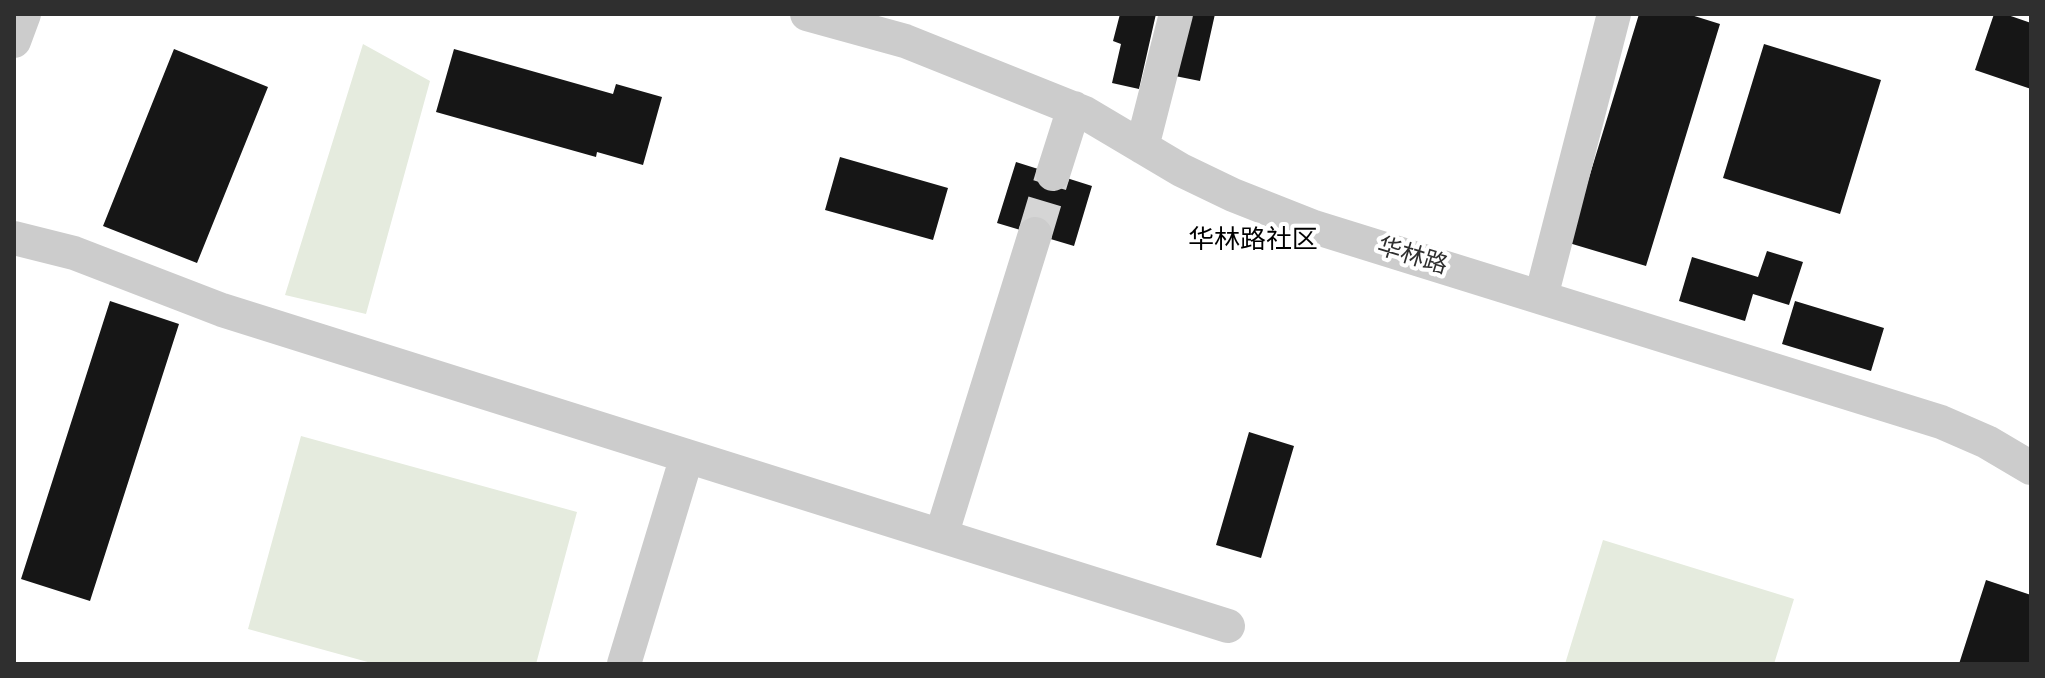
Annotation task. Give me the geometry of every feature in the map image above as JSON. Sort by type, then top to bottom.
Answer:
[{"type":"street","points":[[14,41],[24,14]]},
{"type":"street","name":"华林路","points":[[807,14],[905,41],[1074,108],[1181,170],[1233,195],[1314,227],[1941,422],[1987,442],[2031,468]]},
{"type":"street","points":[[1142,147],[1176,14]]},
{"type":"street","points":[[1541,297],[1614,14]]},
{"type":"street","points":[[1053,174],[1074,108]]},
{"type":"street","points":[[941,536],[1035,234]]},
{"type":"street","points":[[14,238],[74,253],[222,310],[1228,626]]},
{"type":"street","points":[[624,664],[687,456]]},
{"type":"shaded area","points":[[363,44],[430,81],[366,314],[285,295]]},
{"type":"shaded area","points":[[301,436],[577,512],[536,664],[375,664],[248,629]]},
{"type":"shaded area","points":[[1603,540],[1794,599],[1774,664],[1565,664]]},
{"type":"building","points":[[1120,14],[1156,14],[1139,89],[1112,83],[1121,44],[1113,41]]},
{"type":"building","points":[[1189,14],[1215,14],[1200,81],[1175,76]]},
{"type":"building","points":[[1639,14],[1688,14],[1720,24],[1646,266],[1569,243]]},
{"type":"building","points":[[1994,14],[2005,14],[2031,23],[2031,89],[1975,70]]},
{"type":"building","points":[[1764,44],[1881,80],[1840,214],[1723,178]]},
{"type":"building","points":[[174,49],[268,87],[197,263],[103,226]]},
{"type":"building","points":[[454,49],[613,94],[616,84],[662,97],[643,165],[597,152],[596,157],[436,112]]},
{"type":"building","points":[[840,157],[948,188],[933,240],[825,210]]},
{"type":"building","points":[[1016,162],[1092,186],[1074,246],[997,223]]},
{"type":"building","points":[[1767,251],[1803,262],[1789,305],[1753,294],[1745,321],[1679,301],[1692,257],[1758,277]]},
{"type":"building","points":[[110,301],[179,324],[90,601],[21,579]]},
{"type":"building","points":[[1795,301],[1884,328],[1871,371],[1782,344]]},
{"type":"building","points":[[1249,432],[1294,446],[1261,558],[1216,545]]},
{"type":"building","points":[[1986,580],[2031,595],[2031,664],[1959,664]]},
{"type":"tunnel","points":[[1035,234],[1053,174]]},
{"type":"district","name":"华林路社区","points":[[1253,241]]}]
